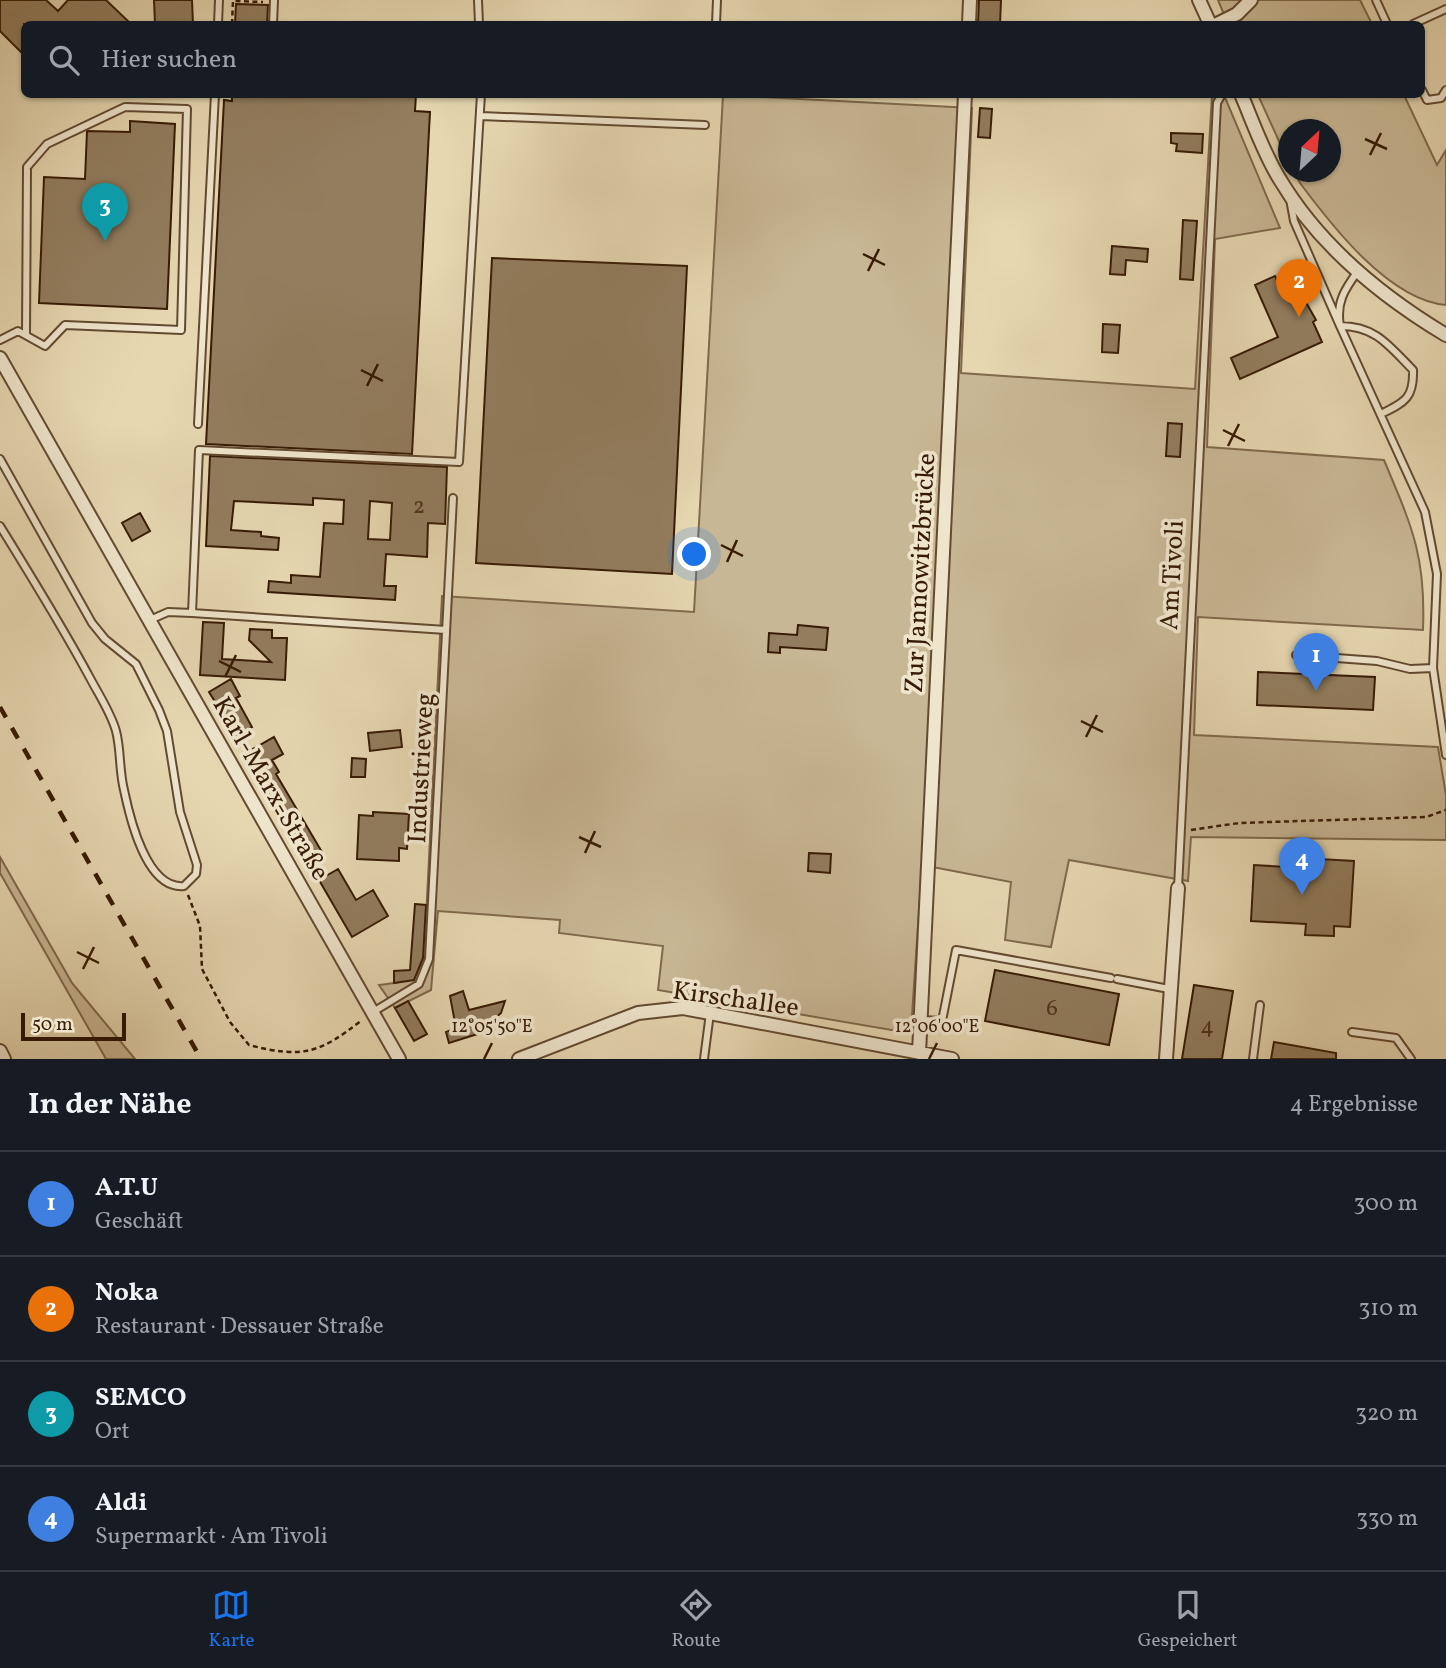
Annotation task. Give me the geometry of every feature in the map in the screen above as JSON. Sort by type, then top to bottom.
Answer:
[{"type":"street","points":[[969,21],[970,0]]},
{"type":"street","points":[[1199,0],[1209,21]]},
{"type":"street","points":[[1222,21],[1237,13],[1251,0]]},
{"type":"street","name":"Zur Jannowitzbrücke","points":[[919,1053],[965,98]]},
{"type":"street","points":[[1243,98],[1268,160],[1304,215],[1357,271],[1446,335]]},
{"type":"street","name":"Karl-Marx-Straße","points":[[0,358],[399,1059]]},
{"type":"street","name":"Am Tivoli","points":[[1166,1059],[1178,888]]},
{"type":"street","name":"Kirschallee","points":[[519,1059],[638,1013],[683,1008],[952,1059]]},
{"type":"street","points":[[0,1051],[4,1059]]},
{"type":"lane","points":[[218,21],[219,0]]},
{"type":"lane","points":[[478,0],[479,21]]},
{"type":"lane","points":[[716,21],[717,0]]},
{"type":"lane","points":[[1376,0],[1386,21]]},
{"type":"lane","points":[[273,21],[274,1]]},
{"type":"lane","points":[[1420,21],[1446,9]]},
{"type":"lane","points":[[1425,96],[1427,100],[1441,98],[1446,90]]},
{"type":"lane","points":[[198,425],[215,98]]},
{"type":"lane","points":[[192,613],[198,450],[459,462],[481,98]]},
{"type":"lane","name":"Am Tivoli","points":[[1178,888],[1217,103],[1220,98]]},
{"type":"lane","points":[[0,340],[18,331],[45,346],[65,325],[181,330],[187,109],[125,107],[47,144],[27,167],[26,334]]},
{"type":"lane","points":[[481,116],[705,125]]},
{"type":"lane","points":[[1289,194],[1294,221],[1339,326],[1420,497],[1432,542],[1437,595],[1433,668],[1446,755]]},
{"type":"lane","points":[[1339,326],[1338,307],[1341,296],[1357,271]]},
{"type":"lane","points":[[1339,326],[1360,326],[1380,337],[1413,370],[1413,387],[1404,403],[1381,415]]},
{"type":"lane","points":[[0,459],[92,623],[106,639],[136,664],[159,710],[167,731],[180,812],[197,865],[196,874],[184,886],[170,885],[154,873],[140,842],[124,791],[116,730],[110,716],[74,648],[0,526]]},
{"type":"lane","name":"Industrieweg","points":[[373,1012],[419,984],[429,960],[453,498]]},
{"type":"lane","points":[[150,620],[168,612],[446,630]]},
{"type":"lane","points":[[1296,655],[1377,661],[1410,669],[1433,668]]},
{"type":"lane","points":[[921,1020],[942,1021],[956,950],[1169,989]]},
{"type":"lane","points":[[1253,1059],[1260,1005]]},
{"type":"lane","points":[[704,1059],[710,1013]]},
{"type":"lane","points":[[1352,1032],[1396,1038],[1411,1059]]},
{"type":"path","points":[[232,21],[233,0],[274,1]]},
{"type":"path","points":[[1181,832],[1238,823],[1426,817],[1446,810]]},
{"type":"path","points":[[184,886],[200,926],[202,969],[230,1022],[249,1045],[298,1053],[320,1051],[373,1012]]},
{"type":"shaded area","points":[[1218,0],[1360,0],[1370,21],[1227,21]]},
{"type":"shaded area","points":[[723,98],[780,98],[972,108],[961,373],[1195,389],[1212,98],[1225,98],[1280,228],[1215,239],[1207,447],[1384,460],[1415,542],[1422,582],[1423,630],[1198,617],[1194,735],[1438,747],[1446,795],[1446,840],[1191,837],[1188,881],[1069,860],[1051,947],[1005,940],[1011,882],[922,865],[912,1015],[910,1025],[903,1032],[658,990],[663,946],[559,933],[560,920],[438,911],[431,990],[395,1008],[379,985],[401,982],[412,977],[424,959],[442,596],[694,612]]},
{"type":"shaded area","points":[[1259,98],[1405,98],[1437,165],[1446,150],[1446,305],[1425,300],[1383,276],[1345,239],[1300,183],[1341,182],[1341,119],[1278,119],[1278,139]]},
{"type":"shaded area","points":[[0,857],[72,983],[135,1059],[106,1059],[0,873]]},
{"type":"building","points":[[0,0],[46,0],[58,11],[68,0],[106,0],[128,21],[21,21],[21,52],[0,31]]},
{"type":"building","points":[[154,0],[192,0],[193,21],[155,21]]},
{"type":"building","points":[[979,0],[1001,0],[1000,21],[978,21]]},
{"type":"building","points":[[236,4],[268,5],[267,21],[235,21]]},
{"type":"building","points":[[232,98],[416,98],[415,111],[430,112],[412,454],[206,444],[224,100],[232,101]]},
{"type":"building","points":[[980,108],[992,109],[990,138],[978,137]]},
{"type":"building","points":[[130,121],[175,124],[167,309],[39,303],[44,177],[85,179],[87,131],[130,132]]},
{"type":"building","points":[[1171,133],[1203,134],[1202,153],[1176,151],[1177,144],[1171,143]]},
{"type":"building","points":[[1183,220],[1197,221],[1193,280],[1180,279]]},
{"type":"building","points":[[1112,246],[1148,249],[1147,262],[1126,260],[1125,275],[1110,274]]},
{"type":"building","points":[[492,258],[687,266],[672,574],[476,563]]},
{"type":"building","points":[[1275,276],[1285,297],[1299,290],[1316,320],[1313,322],[1322,342],[1240,379],[1231,358],[1278,337],[1255,285]]},
{"type":"building","points":[[1103,324],[1120,325],[1118,353],[1102,352]]},
{"type":"building","points":[[1168,423],[1182,424],[1180,457],[1166,456]]},
{"type":"building","points":[[210,456],[447,467],[445,524],[428,523],[427,557],[386,554],[384,586],[396,586],[395,600],[268,592],[269,581],[291,583],[291,575],[320,577],[324,523],[343,524],[344,500],[313,498],[313,505],[234,501],[231,530],[261,532],[261,536],[279,538],[278,550],[206,546]],"holes":[[[370,501],[392,503],[390,540],[368,539]]]},
{"type":"building","points":[[140,513],[150,531],[132,541],[122,523]]},
{"type":"building","points":[[203,622],[224,623],[222,659],[271,662],[249,640],[250,629],[272,630],[272,638],[287,638],[285,680],[200,675]]},
{"type":"building","points":[[798,625],[828,628],[826,650],[780,647],[780,653],[768,652],[769,633],[797,635]]},
{"type":"building","points":[[1258,672],[1375,677],[1373,710],[1257,705]]},
{"type":"building","points":[[231,679],[240,696],[236,698],[252,727],[236,735],[209,692]]},
{"type":"building","points":[[400,730],[402,747],[370,751],[368,733]]},
{"type":"building","points":[[274,737],[283,754],[272,760],[279,772],[276,774],[322,852],[305,861],[244,754]]},
{"type":"building","points":[[352,758],[366,759],[365,777],[351,777]]},
{"type":"building","points":[[373,812],[409,814],[407,849],[399,848],[399,861],[357,859],[359,815],[373,816]]},
{"type":"building","points":[[809,853],[831,854],[830,873],[808,871]]},
{"type":"building","points":[[1319,859],[1354,861],[1350,927],[1334,926],[1334,936],[1305,935],[1306,924],[1251,921],[1254,865],[1318,869]]},
{"type":"building","points":[[338,869],[356,900],[373,890],[388,916],[352,937],[319,880]]},
{"type":"building","points":[[415,904],[426,905],[423,958],[414,980],[394,983],[394,971],[410,970]]},
{"type":"building","points":[[995,970],[1119,994],[1109,1045],[985,1021]]},
{"type":"building","points":[[1194,985],[1233,991],[1222,1059],[1182,1059]]},
{"type":"building","points":[[463,991],[469,1010],[505,1001],[501,1013],[493,1020],[500,1027],[449,1043],[446,1032],[456,1028],[450,996]]},
{"type":"building","points":[[408,1001],[427,1034],[414,1041],[395,1008]]},
{"type":"building","points":[[1274,1042],[1336,1053],[1336,1059],[1271,1059]]},
{"type":"railway","points":[[0,707],[201,1059]]},
{"type":"place","name":"SEMCO","points":[[105,241]]},
{"type":"place","name":"Noka","points":[[1299,317]]},
{"type":"place","name":"A.T.U","points":[[1316,691]]},
{"type":"place","name":"Aldi","points":[[1302,895]]}]
